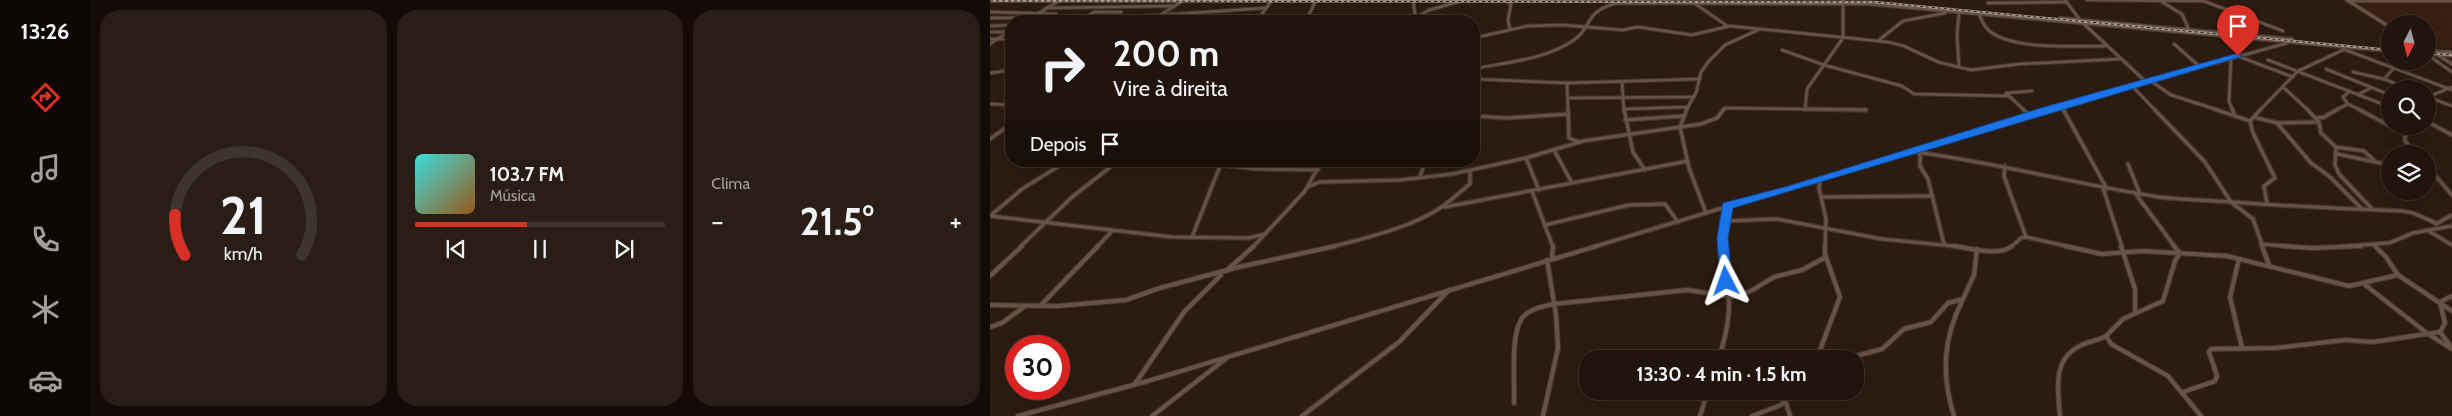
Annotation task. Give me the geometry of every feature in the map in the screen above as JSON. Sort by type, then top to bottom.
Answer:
[{"type":"street","points":[[1036,15],[1060,0]]},
{"type":"street","points":[[1160,15],[1184,0]]},
{"type":"street","points":[[1261,15],[1272,0]]},
{"type":"street","points":[[1309,15],[1316,0]]},
{"type":"street","points":[[1413,0],[1415,15]]},
{"type":"street","points":[[1423,15],[1431,10],[1465,0]]},
{"type":"street","points":[[1504,0],[1511,4],[1508,20],[1510,29]]},
{"type":"street","points":[[1536,0],[1542,0]]},
{"type":"street","points":[[1988,3],[2029,0],[2066,1],[2079,20],[2146,82]]},
{"type":"street","points":[[2087,0],[2202,1],[2283,31]]},
{"type":"street","points":[[1805,110],[1807,89],[1843,38],[1843,1]]},
{"type":"street","points":[[1480,68],[1536,55],[1570,43],[1578,38],[1590,15],[1606,5],[1617,3],[1843,1],[2381,50]]},
{"type":"street","points":[[2161,1],[2182,14],[2189,30]]},
{"type":"street","points":[[2348,1],[2452,1]]},
{"type":"street","points":[[2348,1],[2381,21]]},
{"type":"street","points":[[1692,2],[1703,7],[1726,26]]},
{"type":"street","points":[[1048,8],[1173,6]]},
{"type":"street","points":[[1172,15],[1266,8]]},
{"type":"street","points":[[990,12],[1040,12],[1056,14]]},
{"type":"street","points":[[1090,15],[1094,12],[1122,12]]},
{"type":"street","points":[[1878,40],[1894,27],[1915,18],[1951,12]]},
{"type":"street","points":[[1959,12],[1957,34],[1959,67]]},
{"type":"street","points":[[1979,14],[1986,27],[1996,35],[2045,45],[2106,46]]},
{"type":"street","points":[[990,18],[1005,19]]},
{"type":"street","points":[[2060,18],[2292,39]]},
{"type":"street","points":[[990,26],[1005,26]]},
{"type":"street","points":[[1480,36],[1510,29],[1534,26],[1584,26],[1623,30],[1638,27],[1692,35],[1726,26],[1878,40],[1904,46],[1923,57],[1977,70],[2020,64],[2119,58]]},
{"type":"street","points":[[1706,213],[1698,196],[1688,161],[1680,127],[1683,116],[1694,97],[1703,69],[1725,45],[1761,29]]},
{"type":"street","points":[[990,32],[1005,32]]},
{"type":"street","points":[[990,44],[1005,33]]},
{"type":"street","points":[[990,39],[1005,39]]},
{"type":"street","points":[[1018,416],[1148,381],[2130,85],[2151,81],[2199,66],[2287,43]]},
{"type":"street","points":[[2174,44],[2199,66]]},
{"type":"street","points":[[2338,47],[2381,63]]},
{"type":"street","points":[[1782,50],[1824,65],[1902,86],[1914,94],[2009,96]]},
{"type":"street","points":[[2151,81],[2171,95],[2235,117],[2250,120],[2298,71],[2343,50]]},
{"type":"street","points":[[2436,54],[2452,54]]},
{"type":"street","points":[[2437,55],[2452,54]]},
{"type":"street","points":[[2437,55],[2452,64]]},
{"type":"street","points":[[2238,56],[2293,77]]},
{"type":"street","points":[[2231,58],[2229,102],[2235,117]]},
{"type":"street","points":[[2268,60],[2381,103]]},
{"type":"street","points":[[2436,60],[2452,72]]},
{"type":"street","points":[[2326,69],[2381,92]]},
{"type":"street","points":[[2353,72],[2384,79],[2392,70]]},
{"type":"street","points":[[2399,70],[2452,89]]},
{"type":"street","points":[[990,73],[1005,71]]},
{"type":"street","points":[[1480,78],[1567,83],[1700,79]]},
{"type":"street","points":[[1622,82],[1628,133],[1637,161],[1645,170]]},
{"type":"street","points":[[1567,83],[1568,138],[1579,142]]},
{"type":"street","points":[[2130,85],[2205,162],[2231,202],[2253,219],[2260,244],[2270,266]]},
{"type":"street","points":[[2283,87],[2292,93],[2316,118],[2319,122],[2321,133],[2336,147],[2366,151],[2371,154],[2376,163]]},
{"type":"street","points":[[2358,94],[2372,88]]},
{"type":"street","points":[[2436,93],[2448,88]]},
{"type":"street","points":[[2029,115],[2006,93],[2032,91]]},
{"type":"street","points":[[2350,91],[2343,97],[2348,104],[2381,121]]},
{"type":"street","points":[[1568,98],[1694,97]]},
{"type":"street","points":[[2436,100],[2452,106]]},
{"type":"street","points":[[990,104],[1005,105]]},
{"type":"street","points":[[2316,118],[2324,117],[2348,104]]},
{"type":"street","points":[[2061,106],[2105,188],[2116,236],[2123,251],[2134,289],[2135,313]]},
{"type":"street","points":[[1624,109],[1689,107]]},
{"type":"street","points":[[1308,187],[1319,182],[1420,178],[1470,171],[1526,158],[1579,142],[1628,133],[1700,124],[1714,119],[1725,108],[1866,110]]},
{"type":"street","points":[[1480,116],[1507,118],[1568,114]]},
{"type":"street","points":[[1625,120],[1683,116]]},
{"type":"street","points":[[2254,117],[2277,123],[2319,122]]},
{"type":"street","points":[[2250,120],[2253,133],[2275,178],[2264,186],[2267,204]]},
{"type":"street","points":[[2277,123],[2311,163],[2329,176],[2362,209]]},
{"type":"street","points":[[2436,126],[2452,135]]},
{"type":"street","points":[[990,139],[1005,128]]},
{"type":"street","points":[[2336,147],[2335,165],[2340,176],[2364,196],[2372,209]]},
{"type":"street","points":[[1554,150],[1572,183]]},
{"type":"street","points":[[1908,151],[2004,166],[2140,194],[2231,202],[2372,209],[2413,213],[2436,223],[2440,229]]},
{"type":"street","points":[[1920,153],[1920,166],[1928,179],[1944,244]]},
{"type":"street","points":[[2337,154],[2381,164]]},
{"type":"street","points":[[1526,158],[1538,190]]},
{"type":"street","points":[[1442,207],[1688,161]]},
{"type":"street","points":[[2128,164],[2140,194]]},
{"type":"street","points":[[2004,166],[2006,180],[2026,237]]},
{"type":"street","points":[[990,216],[1031,182],[1057,167]]},
{"type":"street","points":[[990,276],[1072,197],[1110,167]]},
{"type":"street","points":[[1192,237],[1220,167]]},
{"type":"street","points":[[1245,167],[1257,169],[1318,170]]},
{"type":"street","points":[[1134,384],[1142,376],[1147,364],[1182,313],[1207,285],[1267,234],[1308,187],[1319,167]]},
{"type":"street","points":[[1420,178],[1423,167]]},
{"type":"street","points":[[990,305],[1040,306],[1126,300],[1160,288],[1363,238],[1418,219],[1442,207],[1470,184],[1470,171]]},
{"type":"street","points":[[2436,177],[2452,195]]},
{"type":"street","points":[[1314,178],[1319,182]]},
{"type":"street","points":[[1820,179],[1819,188],[1823,197],[1827,229],[1826,258],[1840,297],[1820,350]]},
{"type":"street","points":[[1531,191],[1554,250],[1561,256]]},
{"type":"street","points":[[2134,193],[2180,253]]},
{"type":"street","points":[[1823,197],[1932,196]]},
{"type":"street","points":[[1545,226],[1643,204],[1665,204],[1678,222]]},
{"type":"street","points":[[1722,350],[1726,336],[1729,297],[1723,267],[1724,221],[1727,206]]},
{"type":"street","points":[[2436,223],[2452,215]]},
{"type":"street","points":[[990,216],[1111,231],[1192,237],[1248,238],[1267,234]]},
{"type":"street","points":[[1724,221],[1777,219],[1887,240],[2002,251],[2026,237],[2102,254],[2114,254],[2123,251],[2220,255],[2349,286],[2398,275]]},
{"type":"street","points":[[2260,244],[2312,248],[2374,245],[2427,230],[2452,226]]},
{"type":"street","points":[[2427,230],[2452,245]]},
{"type":"street","points":[[1040,306],[1111,231]]},
{"type":"street","points":[[1248,238],[1256,243]]},
{"type":"street","points":[[2374,245],[2386,256],[2398,275],[2452,311]]},
{"type":"street","points":[[1954,416],[1947,395],[1946,352],[1952,320],[1974,275],[1976,249]]},
{"type":"street","points":[[1552,259],[1554,250]]},
{"type":"street","points":[[2060,416],[2058,370],[2062,362],[2074,349],[2106,336],[2123,319],[2164,300],[2175,260],[2180,253]]},
{"type":"street","points":[[1514,404],[1519,323],[1524,316],[1536,308],[1554,304],[1687,290],[1729,297],[1751,291],[1774,277],[1802,270],[1826,258]]},
{"type":"street","points":[[2239,259],[2230,297],[2242,348]]},
{"type":"street","points":[[1543,416],[1546,391],[1555,365],[1558,349],[1554,304],[1547,260]]},
{"type":"street","points":[[2364,283],[2428,334],[2452,348]]},
{"type":"street","points":[[1302,416],[1376,361],[1400,338],[1423,321],[1450,289]]},
{"type":"street","points":[[2440,302],[2452,296]]},
{"type":"street","points":[[1864,354],[1882,349],[1889,345],[1904,328],[1930,322],[1948,303],[1963,299]]},
{"type":"street","points":[[2440,302],[2445,323],[2440,332]]},
{"type":"street","points":[[990,327],[1002,323],[1026,306]]},
{"type":"street","points":[[2183,392],[2215,381],[2217,376],[2209,352],[2211,349],[2275,348],[2345,340],[2373,342],[2440,332]]},
{"type":"street","points":[[2440,332],[2452,348]]},
{"type":"street","points":[[2106,336],[2111,344],[2163,372],[2183,392],[2201,416]]},
{"type":"street","points":[[1152,416],[1230,355]]},
{"type":"street","points":[[1142,376],[1148,381]]},
{"type":"street","points":[[1700,416],[1705,400]]},
{"type":"street","points":[[1752,416],[1769,411],[1785,400],[1790,416]]},
{"type":"shaded area","points":[[2355,2],[2452,2],[2452,48],[2436,49],[2436,15],[2381,15],[2381,18]]},
{"type":"railway","points":[[990,1],[1874,2],[2381,49]]},
{"type":"railway","points":[[2436,54],[2452,55]]},
{"type":"route","points":[[1726,281],[1723,267],[1724,250],[1722,238],[1724,214],[1727,206],[1793,188],[1908,151],[2130,85],[2151,81],[2238,56]]}]
